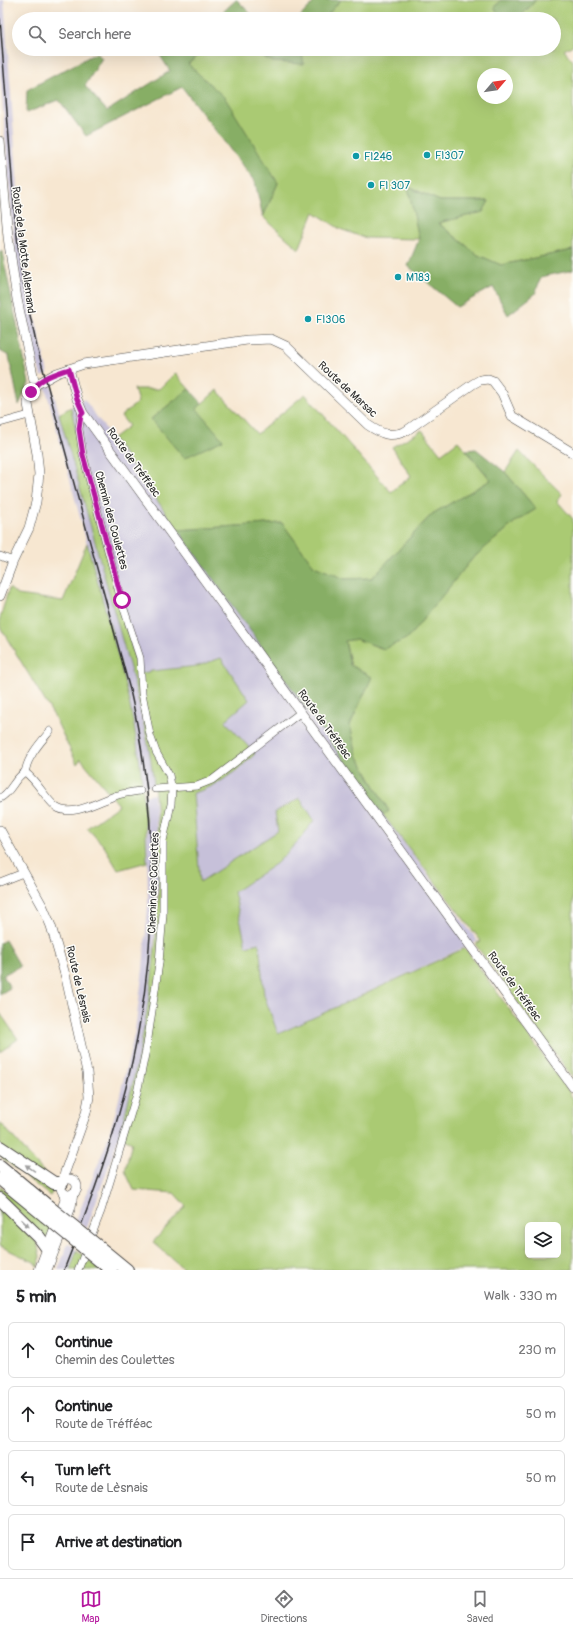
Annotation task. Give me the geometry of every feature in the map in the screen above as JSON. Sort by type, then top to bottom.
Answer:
[{"type":"highway","points":[[0,1147],[54,1183],[67,1186]]},
{"type":"highway","points":[[0,1166],[46,1211]]},
{"type":"highway","points":[[0,1179],[46,1211],[102,1256],[127,1270]]},
{"type":"highway","points":[[0,1199],[39,1237],[47,1248]]},
{"type":"highway","points":[[102,1256],[111,1270]]},
{"type":"street","name":"Route de la Motte Allemand","points":[[0,141],[8,237],[17,300],[34,380],[37,384]]},
{"type":"street","name":"Route de Marsac","points":[[69,369],[98,362],[256,338],[271,339],[286,346],[368,425],[382,434],[398,435],[406,431],[473,384],[488,378],[494,381],[498,387],[512,416],[573,453]]},
{"type":"street","points":[[0,596],[13,561],[29,528],[36,502],[38,474],[37,454],[29,415],[29,396],[37,384],[46,378],[69,369]]},
{"type":"street","name":"Route de Tréfféac","points":[[69,369],[77,399],[83,413],[573,1087]]},
{"type":"street","name":"Chemin des Coulettes","points":[[78,1270],[99,1218],[136,1093],[154,1007],[160,963],[163,920],[163,841],[171,804],[172,788],[169,775],[156,752],[150,735],[142,693],[140,658],[116,582],[83,455],[79,429],[81,415],[83,413]]},
{"type":"street","points":[[0,423],[29,415]]},
{"type":"street","points":[[0,556],[13,561]]},
{"type":"street","points":[[155,789],[197,786],[212,780],[301,712]]},
{"type":"street","points":[[25,772],[26,765],[37,747],[50,731]]},
{"type":"street","points":[[25,772],[32,778],[56,807],[64,811],[81,809],[118,795],[140,791]]},
{"type":"street","points":[[0,798],[4,796],[20,775],[25,772]]},
{"type":"street","name":"Route de Lèsnais","points":[[0,830],[43,907],[56,940],[87,1072],[89,1097],[86,1114],[63,1177],[67,1186]]},
{"type":"street","points":[[0,882],[24,873]]},
{"type":"street","points":[[39,1270],[65,1200],[67,1186]]},
{"type":"street","points":[[47,1270],[71,1207],[67,1186]]},
{"type":"shaded area","points":[[0,0],[4,0],[22,243],[29,291],[48,374],[41,377],[22,301],[13,237],[0,71]]},
{"type":"shaded area","points":[[50,380],[131,670],[150,754],[154,786],[142,787],[134,725],[124,683],[44,382]]},
{"type":"shaded area","points":[[84,399],[383,815],[478,941],[278,1034],[264,995],[259,944],[246,946],[234,892],[277,863],[314,820],[299,798],[275,812],[278,831],[200,882],[192,792],[204,790],[238,770],[255,754],[225,721],[221,658],[198,666],[152,671],[139,674],[82,461],[71,407]]},
{"type":"shaded area","points":[[154,794],[158,877],[153,965],[148,1007],[131,1093],[119,1136],[87,1228],[76,1220],[106,1144],[117,1107],[135,1031],[143,969],[148,905],[147,833],[143,796]]},
{"type":"shaded area","points":[[68,1243],[77,1250],[70,1270],[58,1270]]},
{"type":"green space","points":[[237,0],[249,12],[223,12]]},
{"type":"green space","points":[[313,0],[341,0],[330,12],[305,12],[314,2]]},
{"type":"green space","points":[[341,0],[502,0],[494,7],[497,12],[330,12]]},
{"type":"green space","points":[[502,0],[536,0],[525,12],[497,12],[494,7]]},
{"type":"green space","points":[[536,0],[573,0],[573,45],[564,50],[573,61],[573,250],[501,265],[478,255],[438,223],[482,212],[489,201],[440,201],[409,187],[419,239],[365,238],[340,229],[314,212],[299,249],[263,217],[278,183],[188,64],[198,56],[276,56],[303,64],[302,56],[561,56],[561,12],[525,12]]},
{"type":"green space","points":[[90,56],[100,56],[102,58],[85,86],[107,111],[170,71],[160,56],[198,56],[188,64],[225,98],[278,183],[263,217],[255,182],[182,87],[86,136],[59,100],[26,113],[27,90]]},
{"type":"green space","points":[[262,56],[302,56],[304,64],[273,62]]},
{"type":"green space","points":[[408,187],[440,201],[489,201],[483,212],[438,223],[478,255],[501,265],[573,250],[573,270],[541,277],[535,294],[508,315],[493,287],[457,307],[408,266],[419,239]]},
{"type":"green space","points":[[0,251],[2,251],[29,383],[19,405],[9,356],[0,351]]},
{"type":"green space","points":[[175,373],[189,389],[151,419],[196,409],[217,390],[257,434],[305,394],[391,492],[411,476],[392,447],[422,430],[441,454],[458,441],[491,480],[432,514],[372,578],[345,579],[314,566],[282,523],[178,530],[113,438],[129,426],[121,416],[138,402],[134,389],[159,389]]},
{"type":"green space","points":[[189,389],[202,403],[197,409],[223,440],[184,458],[151,419]]},
{"type":"green space","points":[[71,407],[82,461],[139,674],[152,671],[198,666],[221,658],[249,700],[225,721],[255,754],[226,778],[210,787],[193,793],[200,882],[278,831],[275,812],[300,798],[314,820],[302,837],[277,863],[234,892],[246,946],[259,943],[264,995],[278,1034],[465,948],[573,1099],[573,1270],[185,1270],[153,1242],[186,1206],[174,1193],[134,1190],[125,1171],[132,1142],[119,1136],[141,1043],[155,947],[159,850],[156,802],[147,737],[139,700],[59,414]]},
{"type":"green space","points":[[476,449],[505,472],[536,509],[515,522],[472,559],[408,638],[384,649],[356,639],[345,641],[350,665],[372,677],[350,725],[357,755],[389,811],[383,815],[178,530],[282,523],[314,566],[345,579],[372,578],[432,514],[491,480],[466,450]]},
{"type":"green space","points":[[519,451],[562,494],[557,501],[573,519],[573,1078],[475,944],[481,941],[383,815],[389,811],[357,755],[350,725],[360,702],[345,641],[356,639],[384,649],[445,592],[472,559],[515,522],[536,509],[505,472]]},
{"type":"green space","points":[[87,543],[129,703],[137,743],[143,793],[147,862],[118,870],[104,846],[87,828],[119,805],[81,759],[77,764],[54,716],[0,627],[0,618],[9,588],[18,595],[63,601]]},
{"type":"green space","points":[[5,940],[20,966],[3,975],[10,988],[0,994],[0,943]]},
{"type":"green space","points":[[0,1013],[18,1039],[0,1052]]},
{"type":"green space","points":[[0,1122],[56,1186],[50,1196],[0,1156]]},
{"type":"green space","points":[[0,1186],[52,1229],[50,1236],[45,1238],[0,1195]]},
{"type":"green space","points":[[0,1208],[37,1242],[40,1256],[38,1267],[34,1262],[0,1246]]},
{"type":"green space","points":[[77,1250],[100,1270],[70,1270]]},
{"type":"railway","points":[[0,19],[15,218],[21,271],[37,347],[130,690],[140,743],[147,796],[151,849],[152,902],[148,955],[142,1008],[132,1061],[107,1153],[64,1270]]},
{"type":"place","name":"Fl307","points":[[427,155]]},
{"type":"place","name":"Fl246","points":[[356,156]]},
{"type":"place","name":"Fl 307","points":[[371,185]]},
{"type":"place","name":"M183","points":[[398,277]]},
{"type":"place","name":"Fl306","points":[[308,319]]},
{"type":"route","points":[[31,392],[42,380],[69,369],[77,399],[83,413],[81,415],[79,429],[83,455],[122,600]]}]
